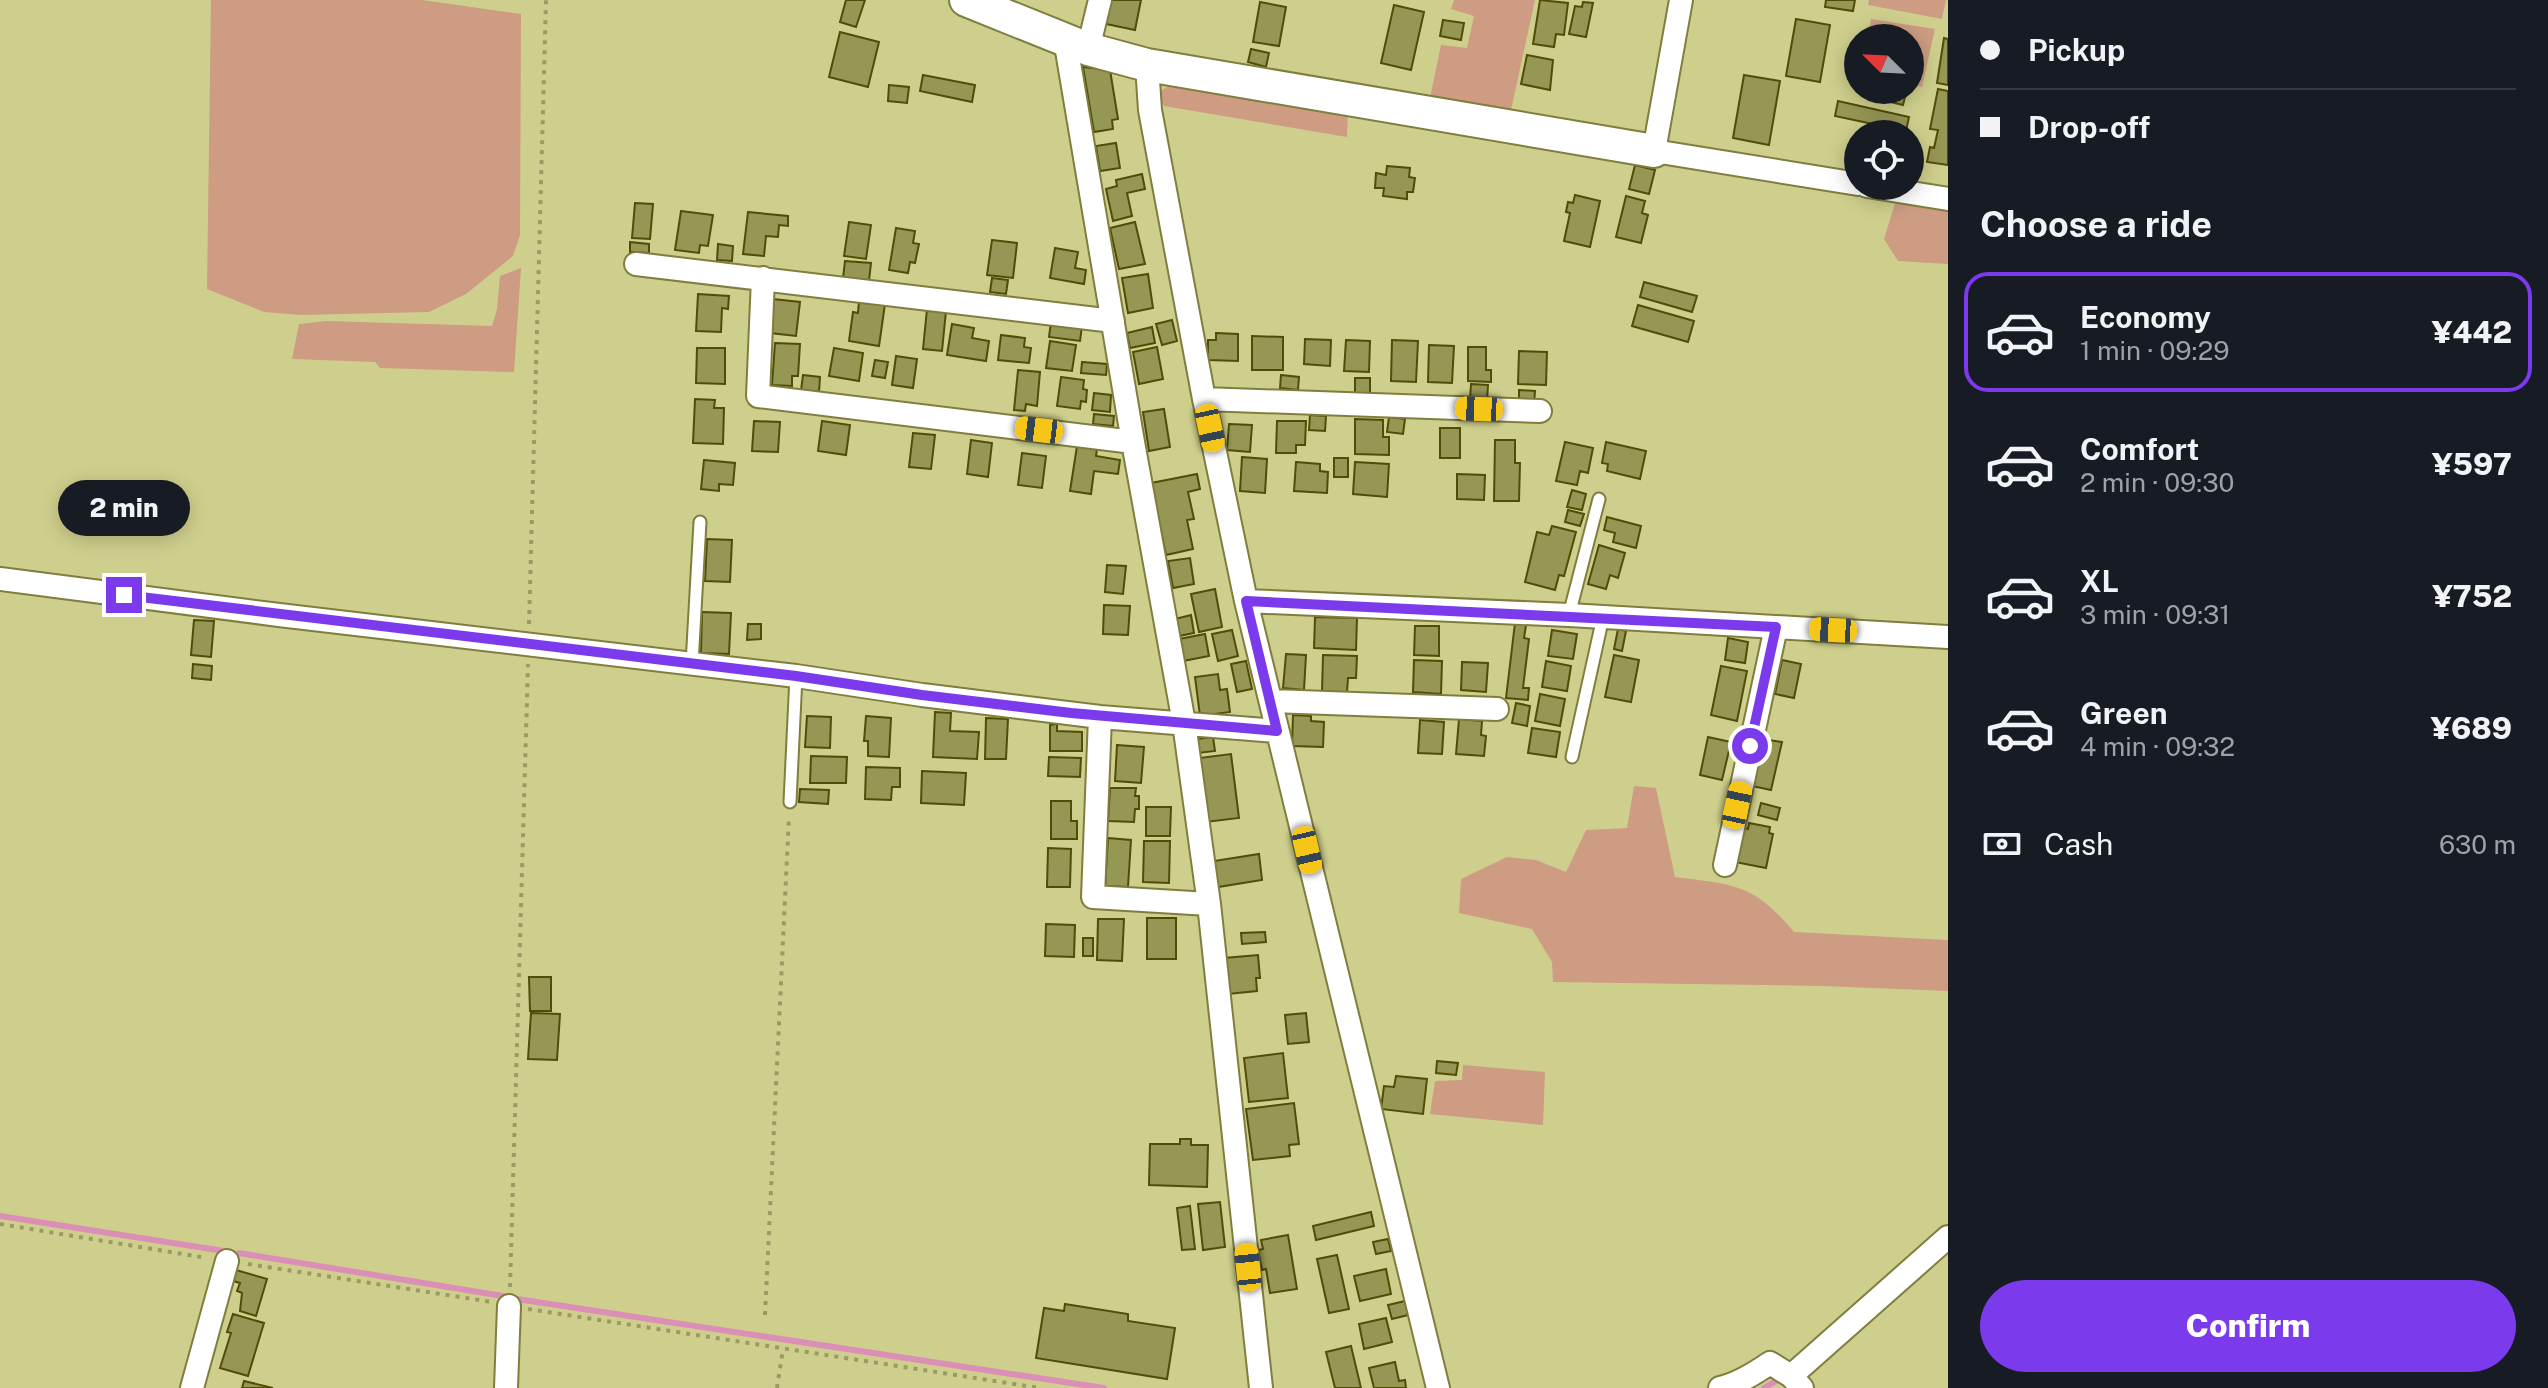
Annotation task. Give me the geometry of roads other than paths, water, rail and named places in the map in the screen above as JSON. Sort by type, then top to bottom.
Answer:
[{"type":"street","points":[[966,0],[1076,44],[1147,65],[1844,182]]},
{"type":"street","points":[[1100,0],[1076,44],[1113,321],[1184,723],[1209,904],[1261,1388]]},
{"type":"street","points":[[1654,151],[1681,0]]},
{"type":"street","points":[[1147,65],[1150,110],[1204,399],[1246,601],[1438,1388]]},
{"type":"street","points":[[1924,195],[1948,199]]},
{"type":"street","points":[[636,264],[1113,321]]},
{"type":"street","points":[[763,278],[758,396],[1133,442]]},
{"type":"street","points":[[1204,399],[1540,411]]},
{"type":"street","points":[[0,579],[796,676],[1100,717],[1277,731]]},
{"type":"street","points":[[1246,601],[1569,615],[1948,637]]},
{"type":"street","points":[[1725,865],[1776,627]]},
{"type":"street","points":[[1271,701],[1497,709]]},
{"type":"street","points":[[1100,717],[1093,897],[1209,904]]},
{"type":"street","points":[[1720,1388],[1770,1363],[1797,1382],[1948,1237]]},
{"type":"street","points":[[192,1388],[227,1261]]},
{"type":"street","points":[[506,1388],[509,1306]]},
{"type":"lane","points":[[1569,615],[1599,499]]},
{"type":"lane","points":[[692,664],[700,522]]},
{"type":"lane","points":[[1572,757],[1603,617]]},
{"type":"lane","points":[[790,802],[796,676]]},
{"type":"waterway","points":[[0,1216],[224,1251]]},
{"type":"waterway","points":[[239,1253],[503,1296]]},
{"type":"waterway","points":[[517,1299],[1104,1388]]},
{"type":"waterway","points":[[1764,1388],[1776,1381]]}]
